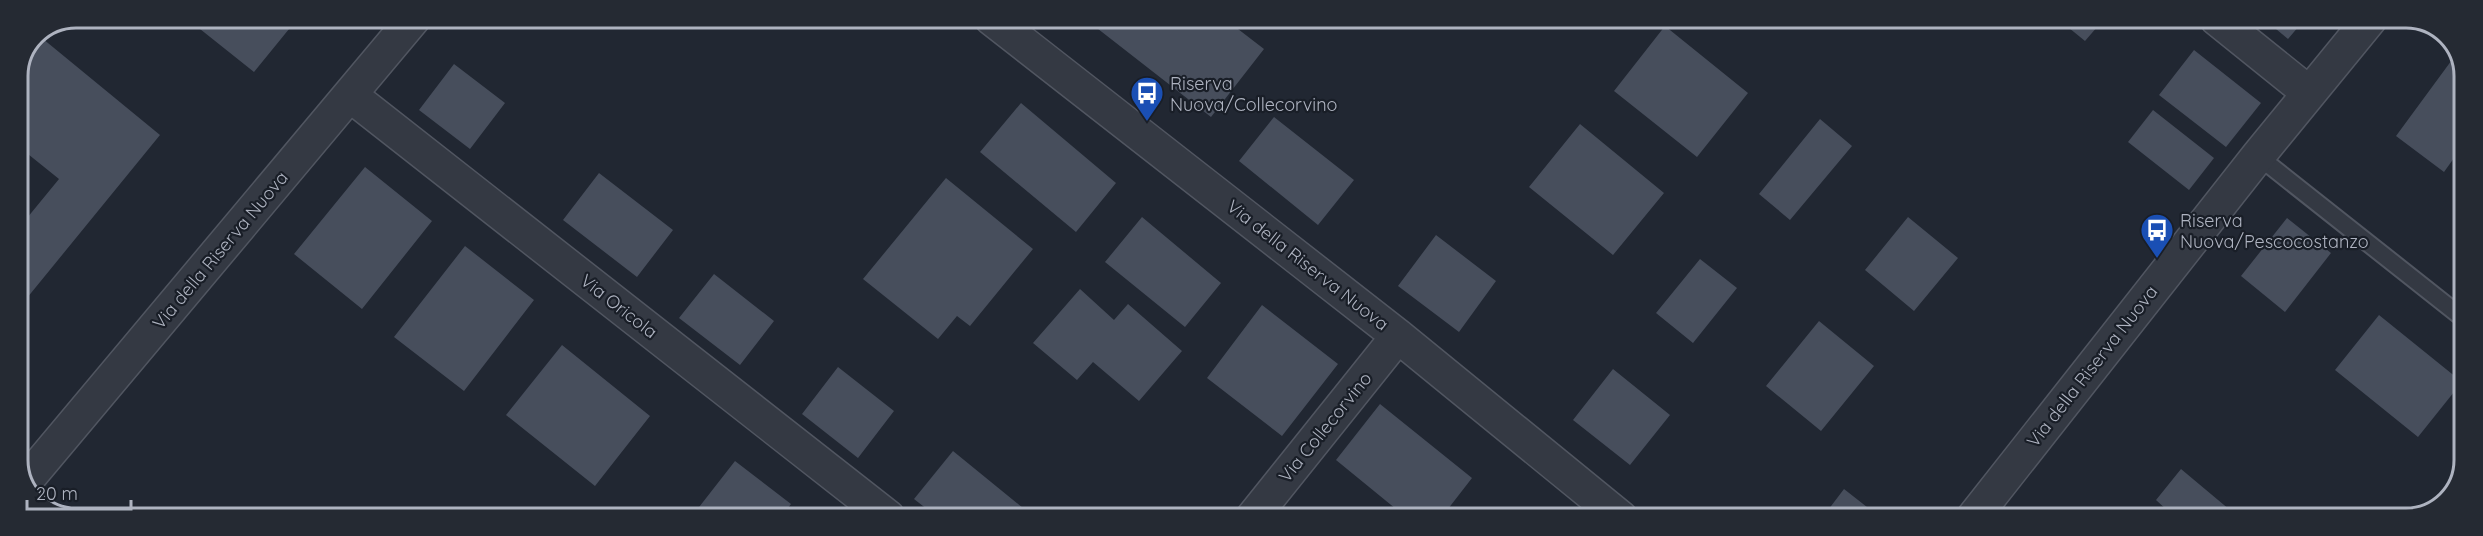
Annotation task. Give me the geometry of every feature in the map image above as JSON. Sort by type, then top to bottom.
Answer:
[{"type":"street","name":"Via della Riserva Nuova","points":[[31,475],[406,28]]},
{"type":"street","name":"Via della Riserva Nuova","points":[[1004,28],[1398,336],[1609,508]]},
{"type":"street","points":[[2228,28],[2309,93]]},
{"type":"street","name":"Via della Riserva Nuova","points":[[1981,508],[2258,156],[2363,28]]},
{"type":"street","name":"Via Oricola","points":[[350,95],[877,508]]},
{"type":"street","name":"Via Collecorvino","points":[[1261,508],[1398,336]]},
{"type":"lane","points":[[2258,156],[2454,311]]},
{"type":"building","points":[[201,28],[290,28],[254,72]]},
{"type":"building","points":[[1097,28],[1237,28],[1264,49],[1211,117]]},
{"type":"building","points":[[1663,28],[1667,28],[1748,93],[1697,157],[1614,91]]},
{"type":"building","points":[[2069,28],[2096,28],[2085,41]]},
{"type":"building","points":[[2275,28],[2297,28],[2288,39]]},
{"type":"building","points":[[45,41],[160,135],[29,296],[29,216],[59,179],[29,155],[29,67],[37,50]]},
{"type":"building","points":[[2194,50],[2261,103],[2226,147],[2159,95]]},
{"type":"building","points":[[2452,60],[2454,67],[2454,158],[2444,172],[2396,136]]},
{"type":"building","points":[[454,64],[505,103],[470,149],[419,110]]},
{"type":"building","points":[[1021,103],[1116,183],[1076,232],[980,152]]},
{"type":"building","points":[[2153,110],[2214,158],[2189,190],[2128,142]]},
{"type":"building","points":[[1274,117],[1354,180],[1318,225],[1239,161]]},
{"type":"building","points":[[1820,119],[1852,146],[1790,220],[1759,194]]},
{"type":"building","points":[[1580,124],[1664,193],[1613,255],[1529,187]]},
{"type":"building","points":[[365,167],[432,221],[362,309],[294,254]]},
{"type":"building","points":[[599,173],[673,230],[637,277],[563,220]]},
{"type":"building","points":[[946,178],[1033,249],[970,326],[957,316],[938,339],[863,279]]},
{"type":"building","points":[[1142,217],[1221,283],[1185,327],[1105,262]]},
{"type":"building","points":[[1908,217],[1958,258],[1914,311],[1865,270]]},
{"type":"building","points":[[2287,218],[2331,253],[2285,312],[2241,276]]},
{"type":"building","points":[[1436,235],[1496,281],[1459,332],[1398,286]]},
{"type":"building","points":[[465,246],[534,300],[464,391],[394,337]]},
{"type":"building","points":[[1700,259],[1737,288],[1693,343],[1656,313]]},
{"type":"building","points":[[714,274],[774,321],[740,365],[679,318]]},
{"type":"building","points":[[1080,289],[1114,320],[1128,304],[1182,351],[1139,401],[1093,362],[1077,380],[1033,343]]},
{"type":"building","points":[[1262,305],[1338,364],[1282,436],[1207,378]]},
{"type":"building","points":[[2379,315],[2454,376],[2454,392],[2418,437],[2335,370]]},
{"type":"building","points":[[1819,321],[1874,366],[1821,431],[1766,386]]},
{"type":"building","points":[[562,345],[650,416],[595,486],[506,415]]},
{"type":"building","points":[[838,367],[894,411],[858,458],[802,414]]},
{"type":"building","points":[[1613,369],[1670,415],[1630,465],[1573,420]]},
{"type":"building","points":[[1380,404],[1472,478],[1449,508],[1395,508],[1336,460]]},
{"type":"building","points":[[953,451],[1023,508],[926,508],[914,499]]},
{"type":"building","points":[[735,461],[791,504],[788,508],[698,508]]},
{"type":"building","points":[[2181,469],[2228,508],[2165,508],[2156,500]]},
{"type":"building","points":[[1844,489],[1868,508],[1830,508]]},
{"type":"place","name":"Riserva Nuova/Collecorvino","points":[[1147,122]]},
{"type":"place","name":"Riserva Nuova/Pescocostanzo","points":[[2157,259]]}]
